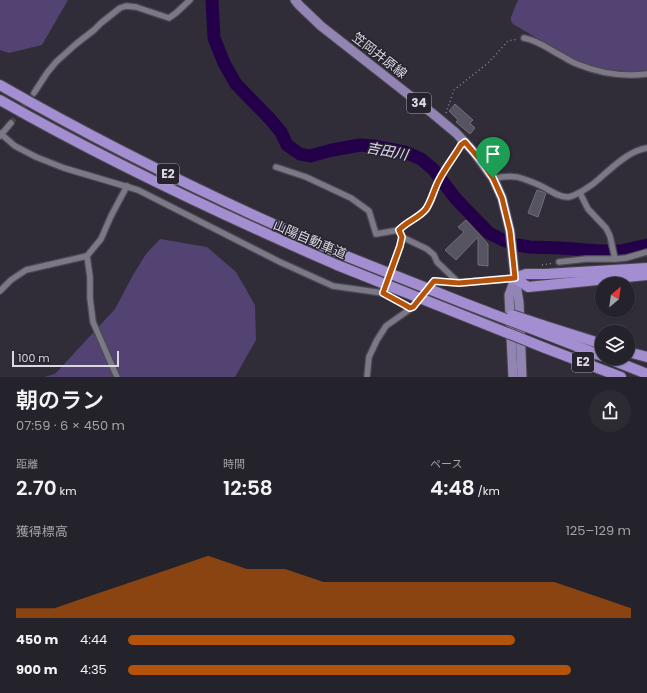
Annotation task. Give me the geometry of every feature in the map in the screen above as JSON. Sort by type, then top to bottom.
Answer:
[{"type":"highway","name":"山陽自動車道","points":[[0,85],[40,108],[168,174],[288,231],[341,254],[541,329]]},
{"type":"highway","name":"山陽自動車道","points":[[0,100],[157,184],[270,236],[337,265],[621,377]]},
{"type":"highway","points":[[515,278],[526,274],[647,268]]},
{"type":"highway","points":[[515,278],[528,286],[647,275]]},
{"type":"highway","points":[[541,329],[595,342]]},
{"type":"highway","name":"E2","points":[[541,329],[595,353]]},
{"type":"highway","points":[[635,354],[647,357]]},
{"type":"highway","name":"E2","points":[[624,365],[647,374]]},
{"type":"main road","name":"笠岡井原線","points":[[295,0],[321,26],[442,121],[465,142],[493,178],[502,198],[510,231],[519,302],[522,377]]},
{"type":"main road","name":"笠岡井原線","points":[[513,377],[509,295],[515,278]]},
{"type":"street","points":[[34,93],[56,62],[120,8],[126,6],[136,7],[169,18],[190,0]]},
{"type":"street","points":[[524,38],[534,40],[576,64],[593,69],[615,75],[634,76],[647,74]]},
{"type":"street","points":[[12,123],[0,134],[14,146],[36,157],[64,168],[138,190],[274,259],[333,286],[383,293],[410,308]]},
{"type":"street","points":[[276,167],[306,177],[351,198],[368,211],[376,234],[399,230],[426,209],[443,173],[461,145],[465,142]]},
{"type":"street","points":[[493,178],[512,176],[524,179],[553,193],[568,197],[580,193],[588,188],[632,153],[647,148]]},
{"type":"street","points":[[0,291],[11,280],[26,270],[87,256],[101,238],[127,186]]},
{"type":"street","points":[[580,193],[588,209],[606,228],[610,236],[614,258]]},
{"type":"street","points":[[383,293],[400,246],[402,237],[399,230]]},
{"type":"street","points":[[402,237],[427,249],[434,255],[437,262],[459,283]]},
{"type":"street","points":[[560,262],[626,258],[647,252]]},
{"type":"street","points":[[87,256],[93,322],[117,377]]},
{"type":"street","points":[[367,377],[369,357],[386,326],[413,307],[434,281],[459,283],[515,278]]},
{"type":"path","points":[[442,121],[454,90],[488,63],[508,41],[524,38]]},
{"type":"shaded area","points":[[0,0],[68,0],[42,45],[9,53],[0,50]]},
{"type":"shaded area","points":[[518,0],[647,0],[647,72],[621,74],[583,64],[567,56],[513,24],[511,17]]},
{"type":"shaded area","points":[[160,239],[207,247],[236,272],[255,305],[256,340],[235,377],[44,377],[55,374],[115,309],[146,254]]},
{"type":"building","points":[[455,104],[473,120],[470,123],[475,128],[470,134],[456,122],[458,120],[449,111]]},
{"type":"building","points":[[537,190],[546,193],[538,217],[528,213]]},
{"type":"building","points":[[466,220],[488,244],[488,266],[478,265],[478,237],[456,260],[445,250],[464,232],[458,227]]},
{"type":"waterway","name":"吉田川","points":[[212,0],[214,38],[224,63],[236,84],[281,132],[287,145],[300,154],[310,156],[360,145],[375,146],[405,152],[421,159],[433,169],[456,199],[489,233],[517,245],[600,251],[621,251],[647,245]]},
{"type":"tunnel","points":[[11,123],[34,93]]},
{"type":"route","points":[[465,142],[493,178],[502,198],[510,231],[515,278],[459,283],[434,281],[413,307],[410,308],[383,293],[400,246],[402,237],[399,230],[426,209],[439,180],[461,145],[465,142]]}]
